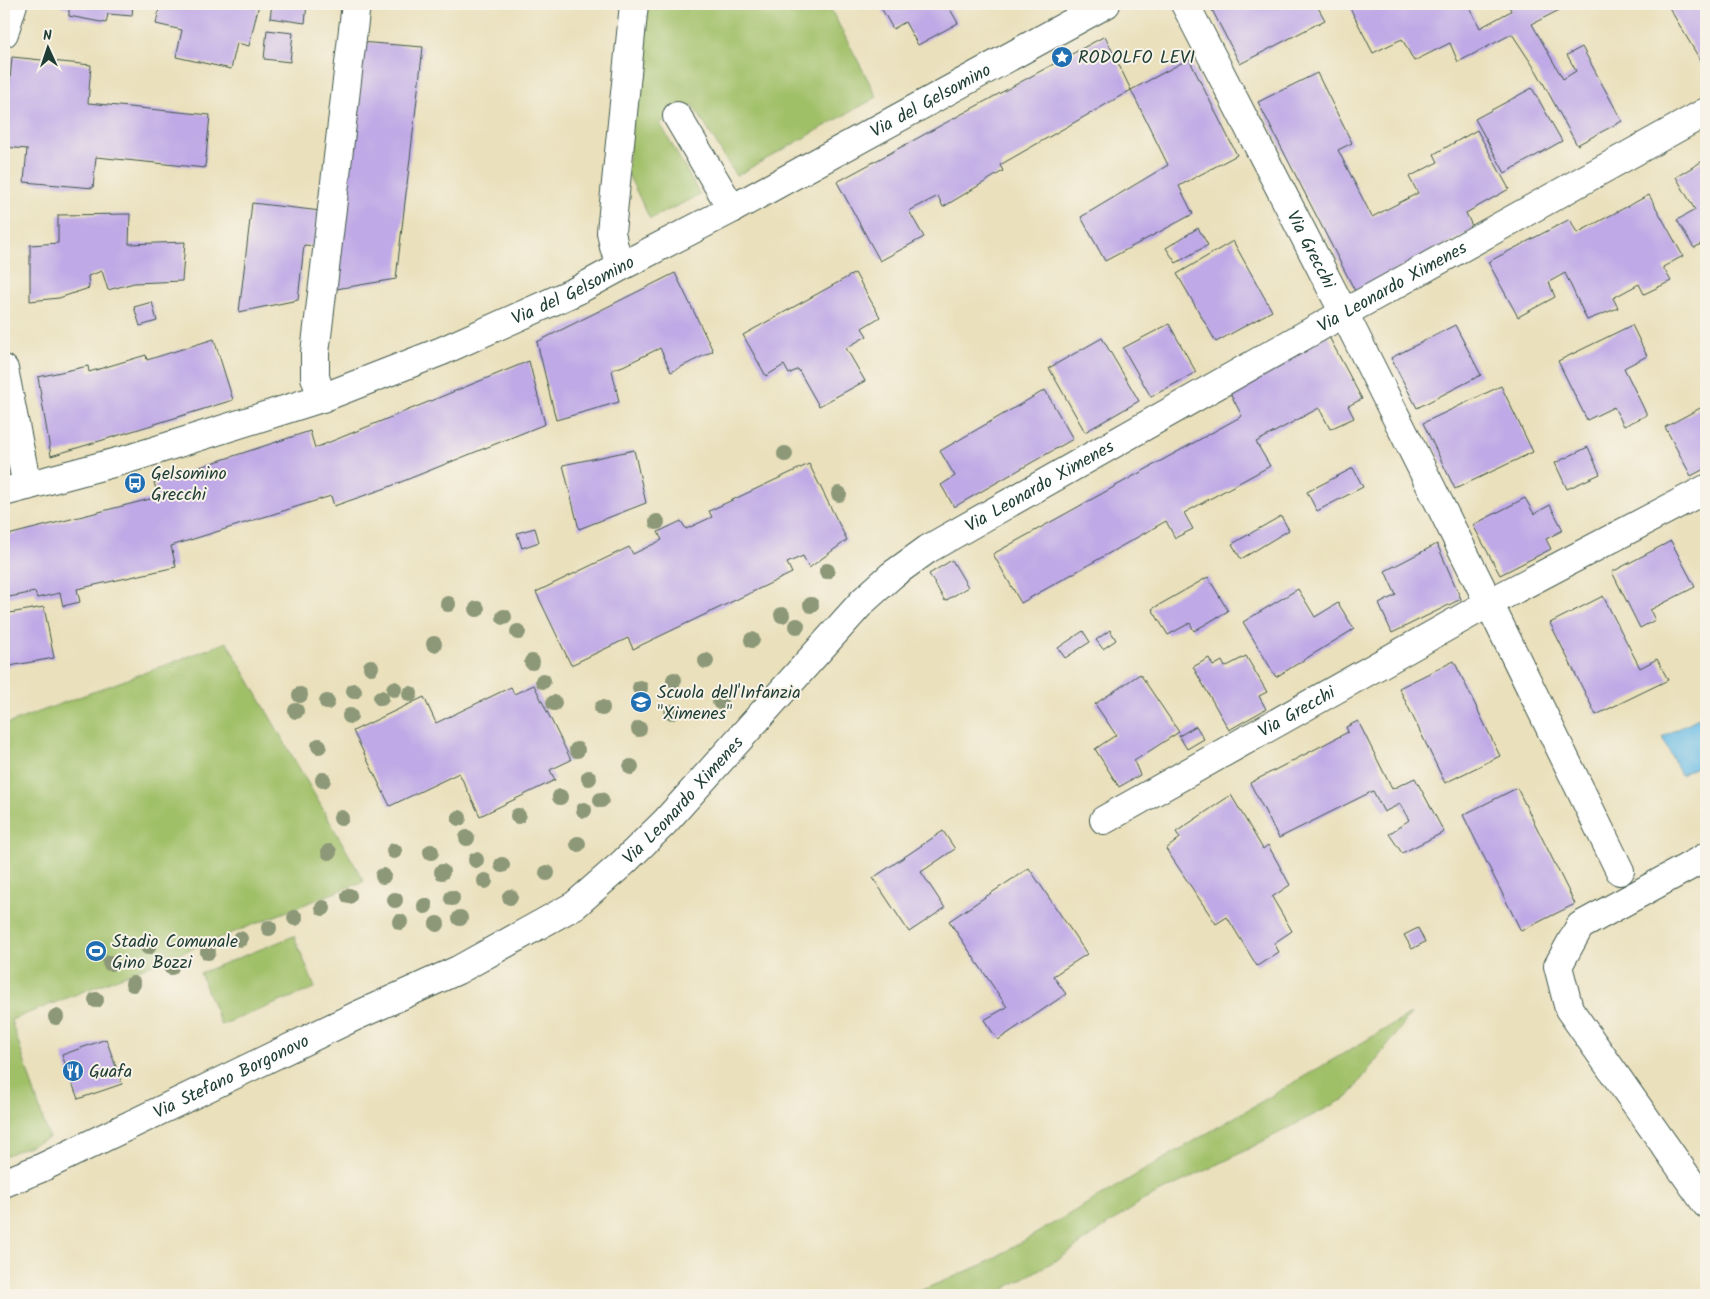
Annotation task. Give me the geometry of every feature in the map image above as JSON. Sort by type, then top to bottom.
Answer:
[{"type":"street","points":[[4,33],[13,4]]},
{"type":"street","points":[[322,398],[315,377],[315,353],[356,4]]},
{"type":"street","points":[[622,266],[614,247],[611,232],[634,4]]},
{"type":"street","name":"Via del Gelsomino","points":[[15,489],[128,459],[322,398],[442,350],[576,291],[732,209],[1106,4]]},
{"type":"street","name":"Via Grecchi","points":[[1185,4],[1344,313],[1620,870]]},
{"type":"street","name":"Via Leonardo Ximenes","points":[[458,970],[575,904],[623,863],[665,822],[864,601],[892,575],[928,549],[1344,313],[1706,112]]},
{"type":"street","points":[[677,116],[732,209]]},
{"type":"street","points":[[4,369],[15,489]]},
{"type":"street","name":"Via Grecchi","points":[[1104,820],[1489,603],[1706,489]]},
{"type":"street","points":[[1706,857],[1580,926],[1558,966],[1569,1009],[1706,1204]]},
{"type":"street","name":"Via Stefano Borgonovo","points":[[4,1183],[41,1168],[356,1016],[458,970]]},
{"type":"green space","points":[[643,4],[828,4],[877,97],[736,176],[693,105],[660,123],[700,195],[650,219],[627,172]]},
{"type":"green space","name":"Stadio Comunale Gino Bozzi","points":[[227,642],[364,881],[11,1020],[49,1138],[4,1156],[4,725]]},
{"type":"green space","points":[[294,936],[315,988],[221,1025],[200,973]]},
{"type":"green space","points":[[1411,1014],[1348,1097],[1227,1160],[1142,1201],[1062,1257],[996,1295],[910,1295],[984,1264]]},
{"type":"water","points":[[1706,714],[1706,762],[1681,775],[1662,737]]},
{"type":"building","points":[[54,4],[133,4],[132,16],[108,14],[106,23],[69,16],[69,9]]},
{"type":"building","points":[[160,4],[259,4],[249,46],[237,43],[231,69],[176,57],[182,30],[156,24]]},
{"type":"building","points":[[272,4],[307,4],[305,23],[270,18]]},
{"type":"building","points":[[879,4],[947,4],[958,23],[918,45],[905,22],[893,29]]},
{"type":"building","points":[[1209,4],[1316,4],[1325,20],[1240,64]]},
{"type":"building","points":[[1348,4],[1468,4],[1480,28],[1511,11],[1508,4],[1571,4],[1532,24],[1563,79],[1576,71],[1567,55],[1582,47],[1622,121],[1577,145],[1537,72],[1512,34],[1458,62],[1450,43],[1414,61],[1402,39],[1373,53]]},
{"type":"building","points":[[1667,4],[1706,4],[1706,60],[1702,63]]},
{"type":"building","points":[[267,30],[293,33],[290,62],[264,59]]},
{"type":"building","points":[[1105,36],[1131,90],[1000,165],[1003,171],[943,207],[938,196],[909,211],[924,237],[880,261],[837,182]]},
{"type":"building","points":[[359,42],[423,47],[396,279],[330,290]]},
{"type":"building","points":[[12,57],[91,65],[88,103],[210,115],[205,168],[96,157],[93,188],[24,182],[27,149],[4,147]]},
{"type":"building","points":[[1189,59],[1237,155],[1179,186],[1193,214],[1105,261],[1081,217],[1168,165],[1131,90]]},
{"type":"building","points":[[1317,73],[1352,143],[1338,150],[1372,217],[1418,193],[1409,177],[1438,162],[1434,154],[1477,130],[1509,189],[1466,213],[1474,230],[1355,291],[1258,102]]},
{"type":"building","points":[[1532,88],[1562,141],[1505,173],[1475,119]]},
{"type":"building","points":[[1706,159],[1706,241],[1694,248],[1677,220],[1695,210],[1676,177]]},
{"type":"building","points":[[1649,195],[1683,256],[1663,267],[1671,281],[1644,294],[1639,284],[1613,298],[1618,308],[1587,320],[1565,273],[1549,282],[1555,297],[1518,317],[1488,262],[1570,219],[1577,233]]},
{"type":"building","points":[[252,203],[321,211],[316,246],[304,245],[298,300],[239,312]]},
{"type":"building","points":[[130,214],[129,244],[185,242],[182,281],[134,283],[108,290],[102,271],[88,276],[89,288],[59,298],[30,301],[30,245],[58,243],[58,215]]},
{"type":"building","points":[[1198,228],[1208,245],[1176,263],[1166,248]]},
{"type":"building","points":[[1233,241],[1272,311],[1216,342],[1177,274]]},
{"type":"building","points":[[675,273],[713,351],[671,372],[660,348],[612,370],[619,402],[556,420],[537,342]]},
{"type":"building","points":[[855,273],[880,317],[862,328],[867,336],[846,348],[865,381],[819,406],[798,369],[789,374],[784,365],[766,376],[743,335]]},
{"type":"building","points":[[152,302],[157,321],[140,326],[134,307]]},
{"type":"building","points":[[1169,324],[1196,372],[1151,397],[1123,348]]},
{"type":"building","points":[[1455,325],[1481,375],[1417,408],[1391,358]]},
{"type":"building","points":[[1632,325],[1647,356],[1624,368],[1647,415],[1624,426],[1614,407],[1587,420],[1558,361]]},
{"type":"building","points":[[1328,335],[1362,399],[1348,406],[1354,418],[1330,429],[1319,408],[1256,442],[1270,466],[1184,513],[1193,529],[1175,538],[1166,521],[1021,603],[993,554],[1242,416],[1228,389]]},
{"type":"building","points":[[1102,338],[1139,401],[1085,432],[1049,368]]},
{"type":"building","points":[[214,339],[233,400],[51,456],[38,377],[88,366],[89,372],[146,355],[147,360]]},
{"type":"building","points":[[529,361],[545,424],[386,488],[334,506],[331,496],[171,546],[176,567],[77,589],[80,602],[63,606],[60,593],[37,598],[35,592],[4,598],[4,536],[158,497],[154,482],[310,431],[315,448]]},
{"type":"building","points":[[1501,386],[1533,452],[1455,489],[1423,423]]},
{"type":"building","points":[[1045,390],[1073,439],[954,507],[941,485],[955,476],[940,451]]},
{"type":"building","points":[[1706,405],[1706,468],[1691,476],[1665,427]]},
{"type":"building","points":[[1588,447],[1600,474],[1567,489],[1555,463]]},
{"type":"building","points":[[634,450],[646,503],[579,529],[563,465]]},
{"type":"building","points":[[809,464],[847,540],[809,568],[803,556],[787,563],[792,573],[633,649],[628,638],[571,665],[536,592],[629,547],[633,554],[662,540],[658,532],[681,521],[686,529],[712,517],[709,511]]},
{"type":"building","points":[[1353,468],[1363,487],[1317,511],[1307,492]]},
{"type":"building","points":[[1525,498],[1534,514],[1550,505],[1563,530],[1546,539],[1551,549],[1500,575],[1473,525]]},
{"type":"building","points":[[1281,516],[1289,530],[1241,559],[1232,544]]},
{"type":"building","points":[[535,528],[539,542],[522,548],[517,533]]},
{"type":"building","points":[[1671,541],[1695,587],[1650,610],[1655,620],[1640,628],[1612,572]]},
{"type":"building","points":[[1437,544],[1461,599],[1392,633],[1379,604],[1396,595],[1385,571]]},
{"type":"building","points":[[952,560],[968,587],[945,601],[929,574]]},
{"type":"building","points":[[1208,577],[1228,611],[1194,631],[1190,623],[1168,635],[1152,609]]},
{"type":"building","points":[[1298,589],[1315,617],[1338,603],[1354,629],[1276,677],[1243,622]]},
{"type":"building","points":[[1603,596],[1640,668],[1657,659],[1668,680],[1596,715],[1550,623]]},
{"type":"building","points":[[44,607],[54,658],[4,667],[4,614]]},
{"type":"building","points":[[1110,630],[1116,640],[1103,649],[1096,640]]},
{"type":"building","points":[[1083,631],[1090,642],[1065,658],[1058,648]]},
{"type":"building","points":[[1246,656],[1267,692],[1259,696],[1266,709],[1229,730],[1193,667],[1209,658],[1213,666],[1222,661],[1225,667]]},
{"type":"building","points":[[1454,661],[1500,756],[1445,783],[1399,688]]},
{"type":"building","points":[[1140,674],[1179,732],[1134,761],[1140,775],[1119,787],[1095,749],[1116,735],[1095,704]]},
{"type":"building","points":[[534,685],[571,760],[550,770],[555,780],[480,816],[459,773],[390,806],[353,731],[424,697],[436,723],[511,687],[514,694]]},
{"type":"building","points":[[1358,721],[1392,789],[1415,778],[1444,832],[1402,853],[1389,834],[1409,820],[1400,804],[1384,812],[1373,791],[1279,838],[1250,783],[1348,732],[1346,727]]},
{"type":"building","points":[[1196,726],[1204,739],[1187,749],[1179,736]]},
{"type":"building","points":[[1517,788],[1575,904],[1521,931],[1463,815]]},
{"type":"building","points":[[1231,795],[1263,849],[1268,845],[1290,885],[1272,897],[1292,931],[1274,943],[1279,952],[1257,966],[1227,917],[1216,924],[1166,849],[1180,838],[1176,832]]},
{"type":"building","points":[[943,831],[955,849],[921,872],[945,908],[909,932],[873,878]]},
{"type":"building","points":[[1029,868],[1087,954],[1053,976],[1066,994],[998,1040],[984,1020],[1007,1007],[949,921]]},
{"type":"building","points":[[1418,928],[1425,942],[1412,949],[1404,935]]},
{"type":"building","points":[[106,1039],[122,1084],[78,1099],[62,1055]]},
{"type":"place","name":"RODOLFO LEVI","points":[[1062,57]]},
{"type":"place","name":"Gelsomino Grecchi","points":[[135,483]]},
{"type":"place","name":"Scuola dell'Infanzia \"Ximenes\"","points":[[641,702]]},
{"type":"place","name":"Stadio Comunale Gino Bozzi","points":[[96,951]]},
{"type":"place","name":"Guafa","points":[[73,1071]]}]
